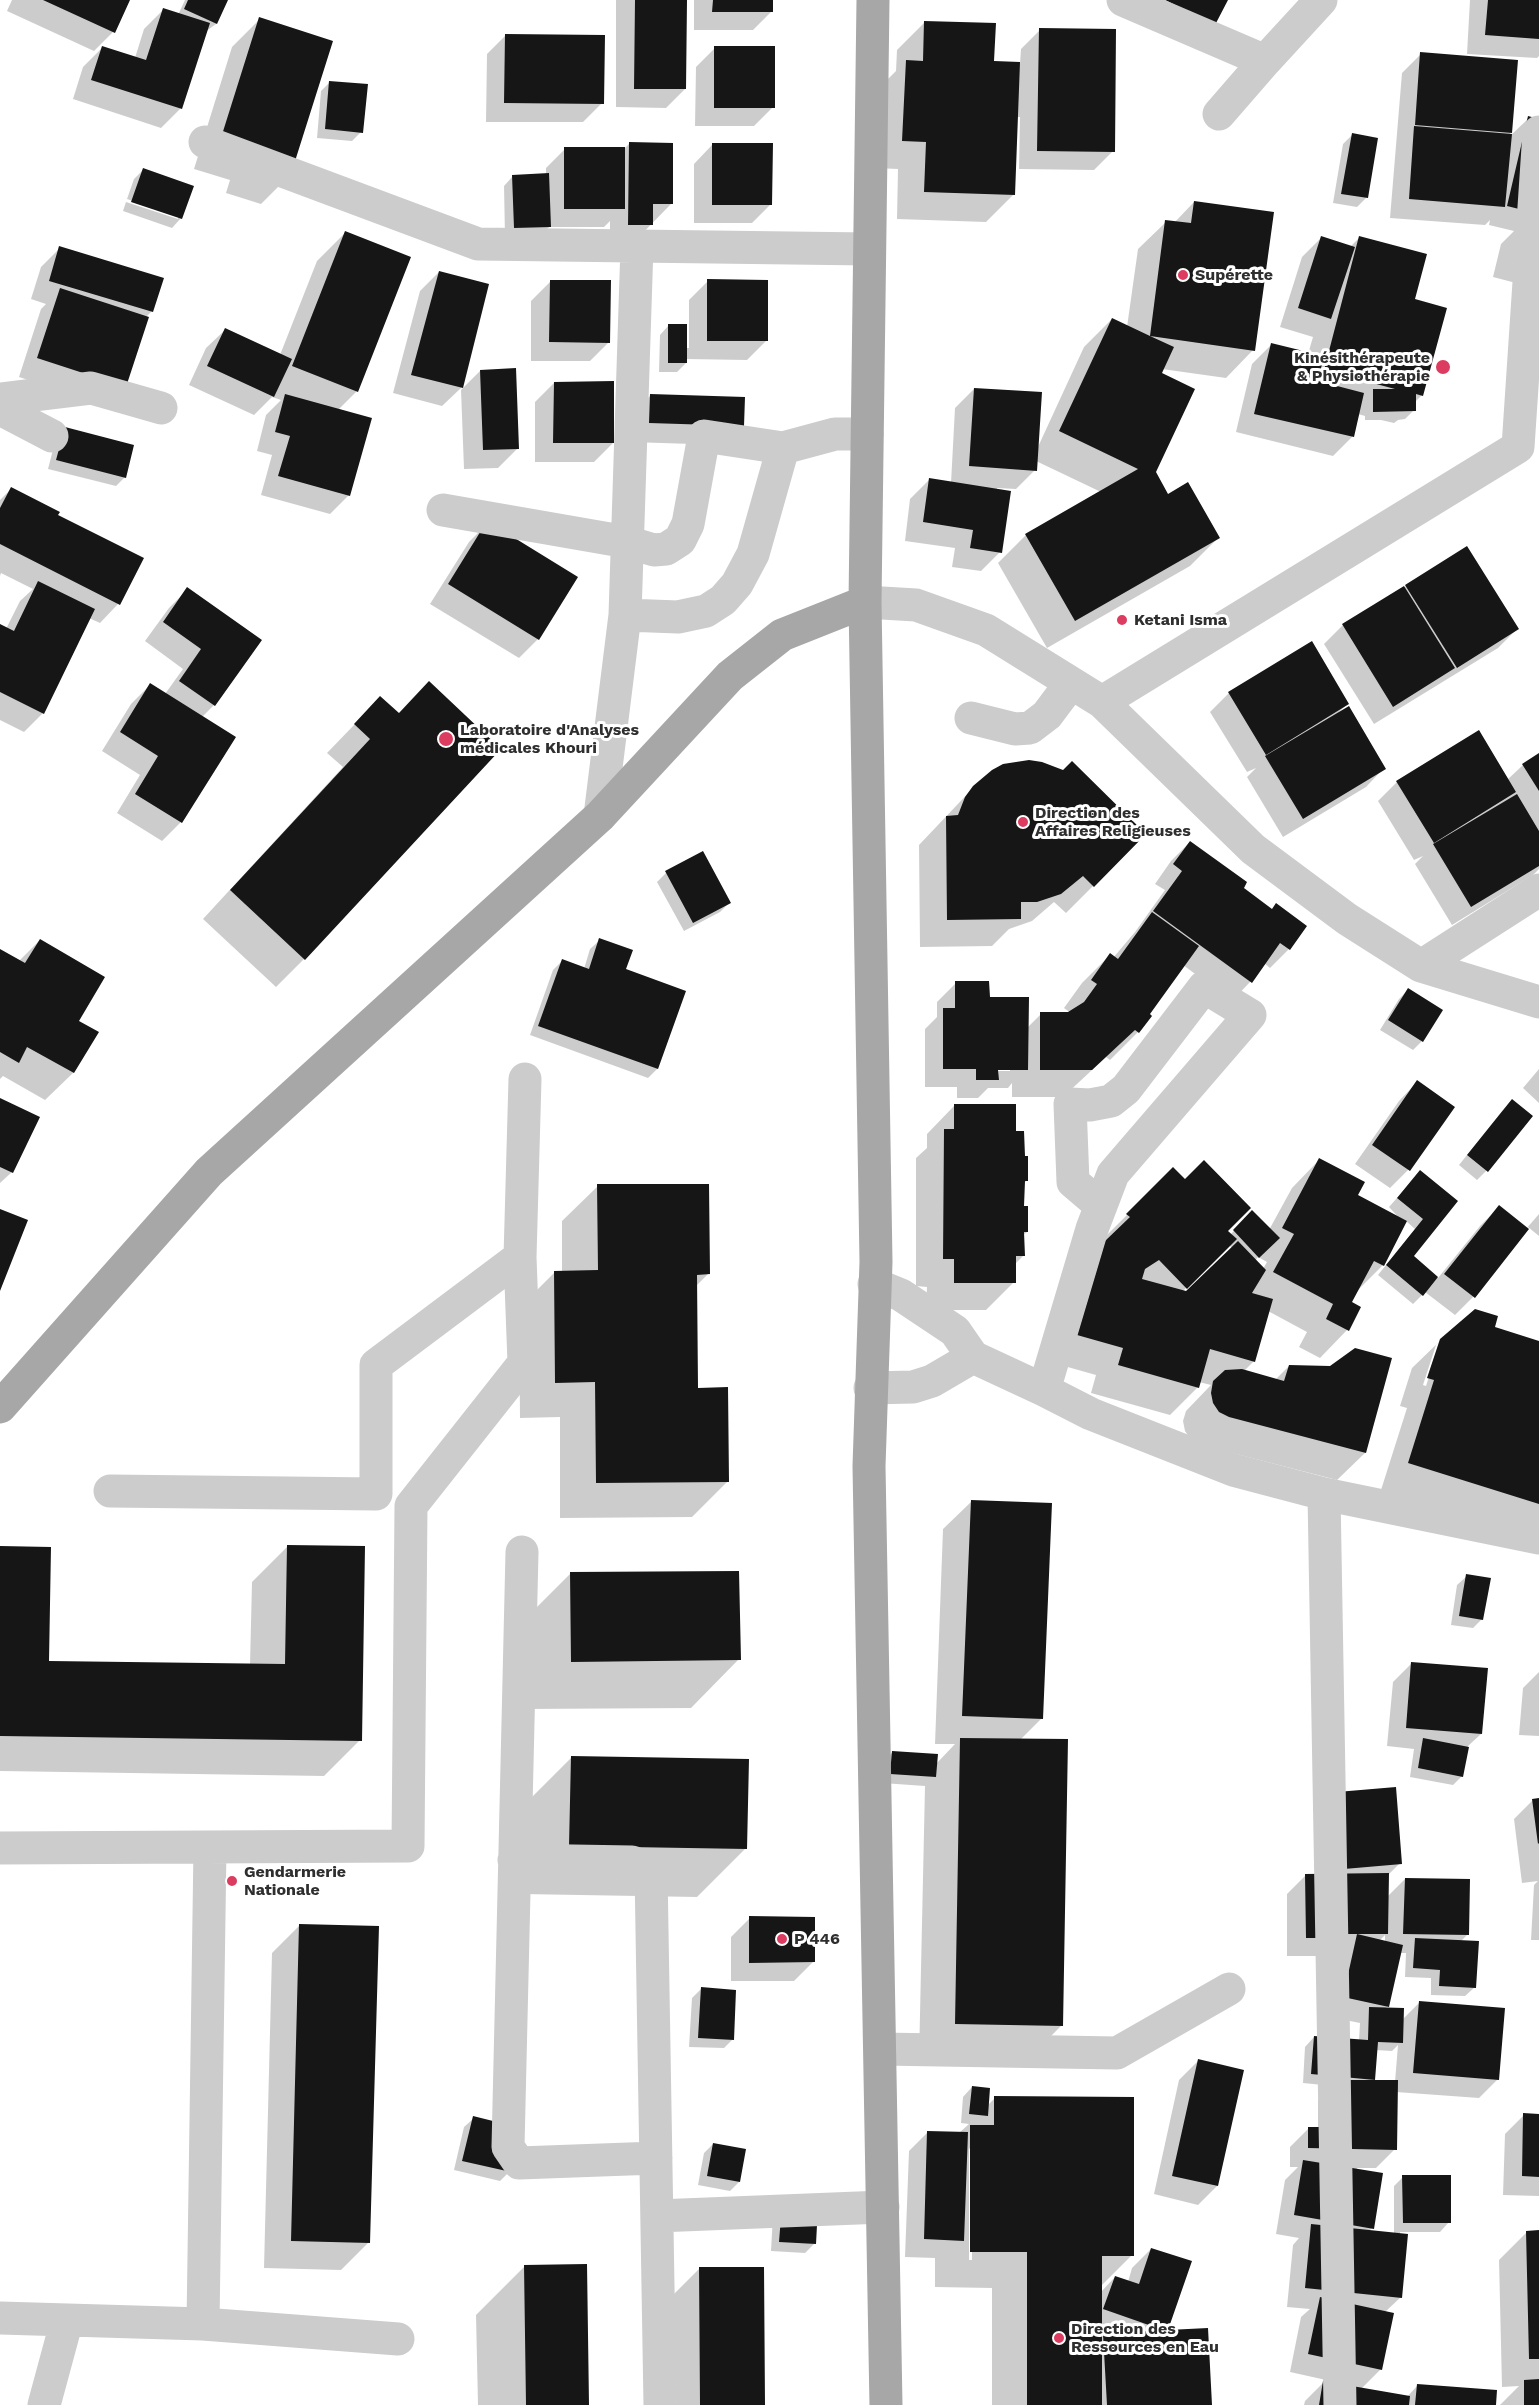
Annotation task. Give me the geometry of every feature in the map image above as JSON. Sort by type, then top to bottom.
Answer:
[{"type":"main road","points":[[873,0],[865,602],[876,1262],[869,1466],[886,2405]]},
{"type":"main road","points":[[0,1407],[209,1172],[600,816],[730,676],[782,635],[865,602]]},
{"type":"street","points":[[1123,0],[1264,61]]},
{"type":"street","points":[[1219,114],[1264,61],[1321,0]]},
{"type":"street","points":[[1102,702],[1529,448],[1539,132]]},
{"type":"street","points":[[205,142],[478,244],[869,249]]},
{"type":"street","points":[[600,816],[624,615],[637,246]]},
{"type":"street","points":[[0,399],[91,388],[161,408]]},
{"type":"street","points":[[0,409],[52,436]]},
{"type":"street","points":[[443,510],[627,542],[654,550],[666,549],[680,540],[688,524],[704,436],[783,448],[835,434],[867,434]]},
{"type":"street","points":[[624,615],[678,617],[706,610],[723,600],[737,584],[753,554],[783,448]]},
{"type":"street","points":[[865,602],[916,605],[986,630],[1102,702],[1253,849],[1347,919],[1421,966],[1539,1002]]},
{"type":"street","points":[[971,718],[1015,729],[1030,728],[1047,715],[1071,683]]},
{"type":"street","points":[[1421,966],[1539,890]]},
{"type":"street","points":[[1044,1389],[1100,1205],[1113,1174],[1250,1015],[1204,987],[1126,1089],[1111,1101],[1090,1105],[1070,1104],[1073,1182],[1100,1205]]},
{"type":"street","points":[[0,1848],[408,1846],[411,1506],[524,1363],[520,1257],[525,1079]]},
{"type":"street","points":[[376,1494],[376,1365],[520,1257]]},
{"type":"street","points":[[874,1284],[901,1294],[956,1331],[973,1357],[1044,1389],[1091,1414],[1233,1470],[1324,1494],[1539,1538]]},
{"type":"street","points":[[870,1388],[913,1386],[932,1381],[973,1357]]},
{"type":"street","points":[[110,1491],[376,1494],[411,1506]]},
{"type":"street","points":[[1324,1494],[1340,2405]]},
{"type":"street","points":[[522,1552],[508,2147],[519,2163],[656,2158]]},
{"type":"street","points":[[203,2324],[210,1847]]},
{"type":"street","points":[[514,1860],[632,1862],[651,1871],[660,2405]]},
{"type":"street","points":[[881,2049],[1117,2053],[1229,1989]]},
{"type":"street","points":[[657,2216],[883,2207]]},
{"type":"street","points":[[0,2318],[203,2324],[398,2339]]},
{"type":"street","points":[[44,2405],[67,2320]]},
{"type":"building","points":[[43,0],[130,0],[115,33]]},
{"type":"building","points":[[188,0],[228,0],[217,24],[184,9]]},
{"type":"building","points":[[635,0],[687,0],[686,89],[634,89]]},
{"type":"building","points":[[713,0],[773,0],[773,12],[712,12]]},
{"type":"building","points":[[1165,0],[1228,0],[1215,25]]},
{"type":"building","points":[[1488,0],[1539,0],[1539,39],[1485,35]]},
{"type":"building","points":[[163,8],[210,23],[182,109],[91,80],[102,46],[146,60]]},
{"type":"building","points":[[259,17],[333,41],[290,177],[220,141]]},
{"type":"building","points":[[924,21],[996,23],[994,61],[1020,62],[1015,195],[924,192],[926,142],[902,141],[906,60],[923,61]]},
{"type":"building","points":[[1039,28],[1116,29],[1115,152],[1037,151]]},
{"type":"building","points":[[505,34],[605,35],[604,104],[504,103]]},
{"type":"building","points":[[714,46],[775,46],[775,108],[714,108]]},
{"type":"building","points":[[1420,52],[1518,60],[1512,133],[1415,125]]},
{"type":"building","points":[[329,81],[368,84],[363,133],[325,129]]},
{"type":"building","points":[[1528,116],[1539,119],[1539,214],[1507,206]]},
{"type":"building","points":[[1414,126],[1512,134],[1505,207],[1409,199]]},
{"type":"building","points":[[1352,133],[1378,138],[1368,198],[1341,194]]},
{"type":"building","points":[[629,142],[673,143],[673,204],[653,204],[653,225],[628,225]]},
{"type":"building","points":[[712,143],[773,143],[772,205],[712,205]]},
{"type":"building","points":[[564,147],[625,147],[625,209],[564,209]]},
{"type":"building","points":[[143,168],[194,186],[182,219],[131,202]]},
{"type":"building","points":[[549,173],[551,227],[514,228],[512,175]]},
{"type":"building","points":[[1194,201],[1274,212],[1255,351],[1150,336],[1165,220],[1191,223]]},
{"type":"building","points":[[345,231],[411,257],[358,392],[292,366]]},
{"type":"building","points":[[1321,236],[1355,247],[1331,319],[1298,308]]},
{"type":"building","points":[[1359,236],[1427,254],[1415,299],[1447,308],[1423,396],[1416,394],[1416,411],[1373,412],[1373,389],[1395,389],[1324,370]]},
{"type":"building","points":[[59,246],[164,278],[153,312],[49,281]]},
{"type":"building","points":[[439,271],[489,284],[463,388],[411,375]]},
{"type":"building","points":[[707,279],[768,280],[768,341],[707,341]]},
{"type":"building","points":[[550,280],[611,280],[610,343],[549,342]]},
{"type":"building","points":[[60,288],[149,317],[126,387],[37,358]]},
{"type":"building","points":[[1112,318],[1174,347],[1162,373],[1195,389],[1156,472],[1168,494],[1188,482],[1220,538],[1075,621],[1025,534],[1138,469],[1059,431]]},
{"type":"building","points":[[668,324],[687,324],[687,363],[668,363]]},
{"type":"building","points":[[225,328],[292,359],[274,397],[207,366]]},
{"type":"building","points":[[1271,343],[1324,356],[1318,381],[1364,393],[1354,437],[1254,414]]},
{"type":"building","points":[[516,368],[519,449],[483,450],[480,370]]},
{"type":"building","points":[[614,381],[614,443],[553,443],[554,382]]},
{"type":"building","points":[[974,388],[1042,392],[1037,471],[969,466]]},
{"type":"building","points":[[285,394],[372,418],[350,496],[278,476],[290,436],[275,432]]},
{"type":"building","points":[[650,394],[745,397],[744,426],[649,423]]},
{"type":"building","points":[[65,427],[134,445],[126,478],[56,460]]},
{"type":"building","points":[[929,478],[1011,491],[1002,553],[970,548],[973,530],[923,522]]},
{"type":"building","points":[[11,487],[60,512],[58,515],[144,558],[120,605],[0,544],[0,508]]},
{"type":"building","points":[[487,521],[578,577],[539,640],[448,584]]},
{"type":"building","points":[[1467,546],[1519,629],[1457,668],[1405,585]]},
{"type":"building","points":[[38,581],[95,609],[44,714],[0,692],[0,624],[14,631]]},
{"type":"building","points":[[1404,586],[1455,668],[1393,707],[1342,624]]},
{"type":"building","points":[[187,587],[262,640],[215,706],[179,681],[201,649],[163,622]]},
{"type":"building","points":[[1312,641],[1349,704],[1266,755],[1228,692]]},
{"type":"building","points":[[429,681],[501,749],[305,960],[230,890],[370,739],[354,724],[380,696],[399,713]]},
{"type":"building","points":[[150,683],[236,737],[182,823],[135,794],[158,756],[120,732]]},
{"type":"building","points":[[1349,706],[1386,769],[1303,819],[1265,756]]},
{"type":"building","points":[[1479,730],[1516,792],[1434,843],[1396,781]]},
{"type":"building","points":[[1539,753],[1539,791],[1522,764]]},
{"type":"building","points":[[1029,760],[1063,770],[1072,761],[1146,834],[1094,887],[1083,876],[1061,894],[1037,902],[1021,902],[1021,919],[947,920],[946,816],[958,815],[965,797],[973,786],[992,770],[1003,764]]},
{"type":"building","points":[[1517,794],[1539,831],[1539,866],[1471,907],[1433,844]]},
{"type":"building","points":[[1190,841],[1247,882],[1244,888],[1272,909],[1276,903],[1307,926],[1290,950],[1280,943],[1252,983],[1153,911],[1182,871],[1173,864]]},
{"type":"building","points":[[703,851],[731,903],[693,923],[665,871]]},
{"type":"building","points":[[1152,912],[1199,946],[1150,1014],[1152,1016],[1139,1033],[1135,1030],[1092,1070],[1040,1070],[1040,1012],[1068,1012],[1084,1002],[1097,984],[1091,980],[1110,953],[1118,959]]},
{"type":"building","points":[[599,938],[633,950],[626,969],[686,991],[658,1069],[538,1026],[562,959],[589,969]]},
{"type":"building","points":[[40,939],[105,977],[79,1021],[99,1032],[74,1073],[27,1047],[19,1063],[0,1052],[0,949],[25,963]]},
{"type":"building","points":[[955,981],[989,981],[990,997],[1029,997],[1028,1070],[998,1070],[999,1080],[976,1080],[976,1069],[943,1069],[943,1008],[955,1008]]},
{"type":"building","points":[[1408,988],[1443,1010],[1423,1042],[1388,1020]]},
{"type":"building","points":[[1417,1080],[1455,1107],[1410,1171],[1372,1145]]},
{"type":"building","points":[[0,1098],[40,1117],[13,1173],[0,1167]]},
{"type":"building","points":[[1512,1099],[1533,1116],[1488,1172],[1467,1155]]},
{"type":"building","points":[[954,1104],[1016,1104],[1016,1131],[1024,1131],[1025,1156],[1028,1156],[1028,1181],[1025,1181],[1024,1206],[1028,1206],[1028,1232],[1024,1232],[1025,1256],[1016,1256],[1016,1283],[954,1283],[954,1259],[943,1259],[944,1129],[954,1129]]},
{"type":"building","points":[[1319,1158],[1365,1182],[1358,1195],[1407,1221],[1384,1266],[1374,1261],[1352,1302],[1361,1307],[1349,1331],[1326,1319],[1333,1304],[1273,1272],[1294,1234],[1282,1228]]},
{"type":"building","points":[[1204,1160],[1251,1208],[1228,1231],[1237,1239],[1187,1289],[1159,1260],[1145,1269],[1142,1279],[1186,1291],[1238,1241],[1266,1270],[1252,1293],[1273,1299],[1255,1362],[1210,1349],[1199,1388],[1118,1365],[1123,1348],[1077,1335],[1105,1241],[1130,1217],[1126,1214],[1173,1167],[1185,1179]]},
{"type":"building","points":[[1420,1170],[1458,1201],[1414,1256],[1438,1277],[1423,1296],[1386,1265],[1423,1219],[1397,1198]]},
{"type":"building","points":[[597,1184],[709,1184],[710,1274],[697,1275],[698,1388],[728,1387],[729,1482],[596,1483],[595,1382],[555,1383],[554,1271],[598,1270]]},
{"type":"building","points":[[1499,1205],[1529,1229],[1475,1298],[1444,1274]]},
{"type":"building","points":[[0,1209],[28,1220],[0,1291]]},
{"type":"building","points":[[1252,1210],[1280,1238],[1259,1258],[1233,1230]]},
{"type":"building","points":[[1475,1309],[1498,1316],[1495,1327],[1539,1341],[1539,1504],[1408,1463],[1434,1380],[1427,1378],[1440,1339]]},
{"type":"building","points":[[1355,1348],[1392,1358],[1366,1453],[1229,1417],[1219,1412],[1213,1403],[1211,1393],[1213,1381],[1225,1370],[1242,1369],[1284,1381],[1289,1365],[1330,1366]]},
{"type":"building","points":[[971,1500],[1052,1503],[1043,1719],[962,1716]]},
{"type":"building","points":[[287,1545],[365,1546],[362,1741],[0,1736],[0,1546],[51,1547],[49,1661],[285,1664]]},
{"type":"building","points":[[739,1571],[741,1660],[571,1662],[570,1572]]},
{"type":"building","points":[[1466,1574],[1491,1578],[1483,1620],[1459,1616]]},
{"type":"building","points":[[1411,1662],[1488,1668],[1482,1734],[1406,1728]]},
{"type":"building","points":[[960,1738],[1068,1739],[1063,2026],[955,2024]]},
{"type":"building","points":[[1423,1738],[1469,1747],[1463,1777],[1418,1768]]},
{"type":"building","points":[[892,1751],[938,1754],[936,1777],[890,1774]]},
{"type":"building","points":[[571,1756],[749,1759],[747,1849],[569,1846]]},
{"type":"building","points":[[1396,1787],[1402,1864],[1344,1869],[1337,1792]]},
{"type":"building","points":[[1539,1798],[1539,1843],[1538,1844],[1532,1799]]},
{"type":"building","points":[[1389,1873],[1388,1934],[1341,1934],[1341,1938],[1306,1938],[1305,1874]]},
{"type":"building","points":[[1405,1878],[1470,1879],[1469,1935],[1403,1934]]},
{"type":"building","name":"P 446","points":[[749,1916],[815,1917],[815,1962],[749,1963]]},
{"type":"building","points":[[299,1924],[379,1926],[370,2243],[291,2241]]},
{"type":"building","points":[[1357,1934],[1403,1945],[1389,2007],[1343,1997]]},
{"type":"building","points":[[1415,1938],[1479,1941],[1476,1988],[1439,1986],[1440,1970],[1413,1968]]},
{"type":"building","points":[[701,1987],[736,1990],[734,2040],[698,2038]]},
{"type":"building","points":[[1419,2001],[1505,2008],[1499,2080],[1413,2073]]},
{"type":"building","points":[[1369,2007],[1404,2008],[1403,2043],[1378,2042],[1375,2080],[1311,2074],[1314,2036],[1368,2040]]},
{"type":"building","points":[[1198,2059],[1244,2070],[1218,2186],[1172,2176]]},
{"type":"building","points":[[1337,2080],[1398,2080],[1397,2150],[1308,2148],[1308,2127],[1336,2127]]},
{"type":"building","points":[[972,2086],[990,2088],[988,2116],[969,2114]]},
{"type":"building","points":[[994,2096],[1134,2097],[1134,2256],[1102,2256],[1102,2405],[1027,2405],[1027,2252],[970,2252],[970,2125],[994,2125]]},
{"type":"building","points":[[1523,2113],[1539,2114],[1539,2177],[1522,2176]]},
{"type":"building","points":[[473,2116],[521,2128],[511,2172],[462,2161]]},
{"type":"building","points":[[927,2131],[968,2132],[964,2241],[924,2239]]},
{"type":"building","points":[[713,2143],[746,2149],[740,2182],[707,2176]]},
{"type":"building","points":[[1303,2160],[1383,2173],[1374,2229],[1294,2215]]},
{"type":"building","points":[[1402,2175],[1451,2175],[1451,2223],[1403,2223]]},
{"type":"building","points":[[782,2204],[818,2206],[816,2244],[779,2242]]},
{"type":"building","points":[[1311,2224],[1408,2234],[1402,2298],[1305,2288]]},
{"type":"building","points":[[1539,2230],[1539,2359],[1529,2359],[1526,2231]]},
{"type":"building","points":[[1151,2248],[1192,2261],[1168,2330],[1208,2328],[1212,2405],[1107,2405],[1103,2334],[1163,2330],[1103,2309],[1115,2276],[1139,2284]]},
{"type":"building","points":[[587,2264],[589,2405],[526,2405],[524,2265]]},
{"type":"building","points":[[699,2267],[764,2267],[765,2405],[700,2405]]},
{"type":"building","points":[[1320,2297],[1394,2313],[1382,2370],[1308,2354]]},
{"type":"building","points":[[1539,2379],[1539,2405],[1524,2405],[1524,2380]]},
{"type":"building","points":[[1323,2381],[1410,2396],[1409,2405],[1319,2405]]},
{"type":"building","points":[[1417,2384],[1497,2390],[1496,2405],[1415,2405]]},
{"type":"place","name":"Supérette","points":[[1183,275]]},
{"type":"place","name":"Kinésithérapeute & Physiothérapie","points":[[1443,367]]},
{"type":"place","name":"Ketani Isma","points":[[1122,620]]},
{"type":"place","name":"Laboratoire d'Analyses médicales Khouri","points":[[446,739]]},
{"type":"place","name":"Direction des Affaires Religieuses","points":[[1023,822]]},
{"type":"place","name":"Gendarmerie Nationale","points":[[232,1881]]},
{"type":"place","name":"P 446","points":[[782,1939]]},
{"type":"place","name":"Direction des Ressources en Eau","points":[[1059,2338]]}]
